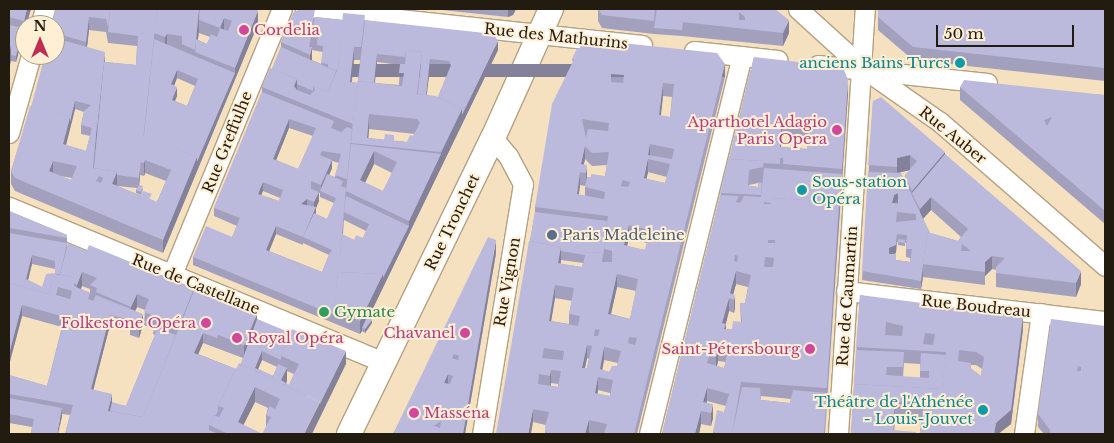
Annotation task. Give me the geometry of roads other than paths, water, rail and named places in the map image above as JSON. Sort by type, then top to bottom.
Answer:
[{"type":"main road","name":"Rue Tronchet","points":[[349,434],[493,138],[551,9]]},
{"type":"street","name":"Rue Greffulhe","points":[[172,274],[282,9]]},
{"type":"street","name":"Rue des Mathurins","points":[[305,9],[660,47]]},
{"type":"street","name":"Rue Auber","points":[[798,9],[864,69],[940,122],[1105,266]]},
{"type":"street","name":"Rue de Caumartin","points":[[838,434],[846,292],[864,69],[865,9]]},
{"type":"street","points":[[680,49],[1010,85]]},
{"type":"street","points":[[649,434],[742,56]]},
{"type":"street","points":[[9,133],[28,65]]},
{"type":"street","name":"Rue Vignon","points":[[482,434],[523,184],[508,156],[493,138]]},
{"type":"street","name":"Rue de Castellane","points":[[9,207],[383,362]]},
{"type":"street","name":"Rue Boudreau","points":[[846,292],[1105,320]]},
{"type":"street","points":[[1024,434],[1041,313]]},
{"type":"place","name":"Cordelia","points":[[244,30]]},
{"type":"place","name":"anciens Bains Turcs","points":[[960,63]]},
{"type":"place","name":"Aparthotel Adagio Paris Opera","points":[[837,130]]},
{"type":"place","name":"Sous-station Opéra","points":[[802,190]]},
{"type":"place","name":"Paris Madeleine","points":[[552,235]]},
{"type":"place","name":"Gymate","points":[[324,312]]},
{"type":"place","name":"Folkestone Opéra","points":[[206,323]]},
{"type":"place","name":"Chavanel","points":[[465,333]]},
{"type":"place","name":"Royal Opéra","points":[[237,338]]},
{"type":"place","name":"Saint-Pétersbourg","points":[[810,349]]},
{"type":"place","name":"Théâtre de l'Athénée - Louis-Jouvet","points":[[983,410]]},
{"type":"place","name":"Masséna","points":[[414,413]]}]
